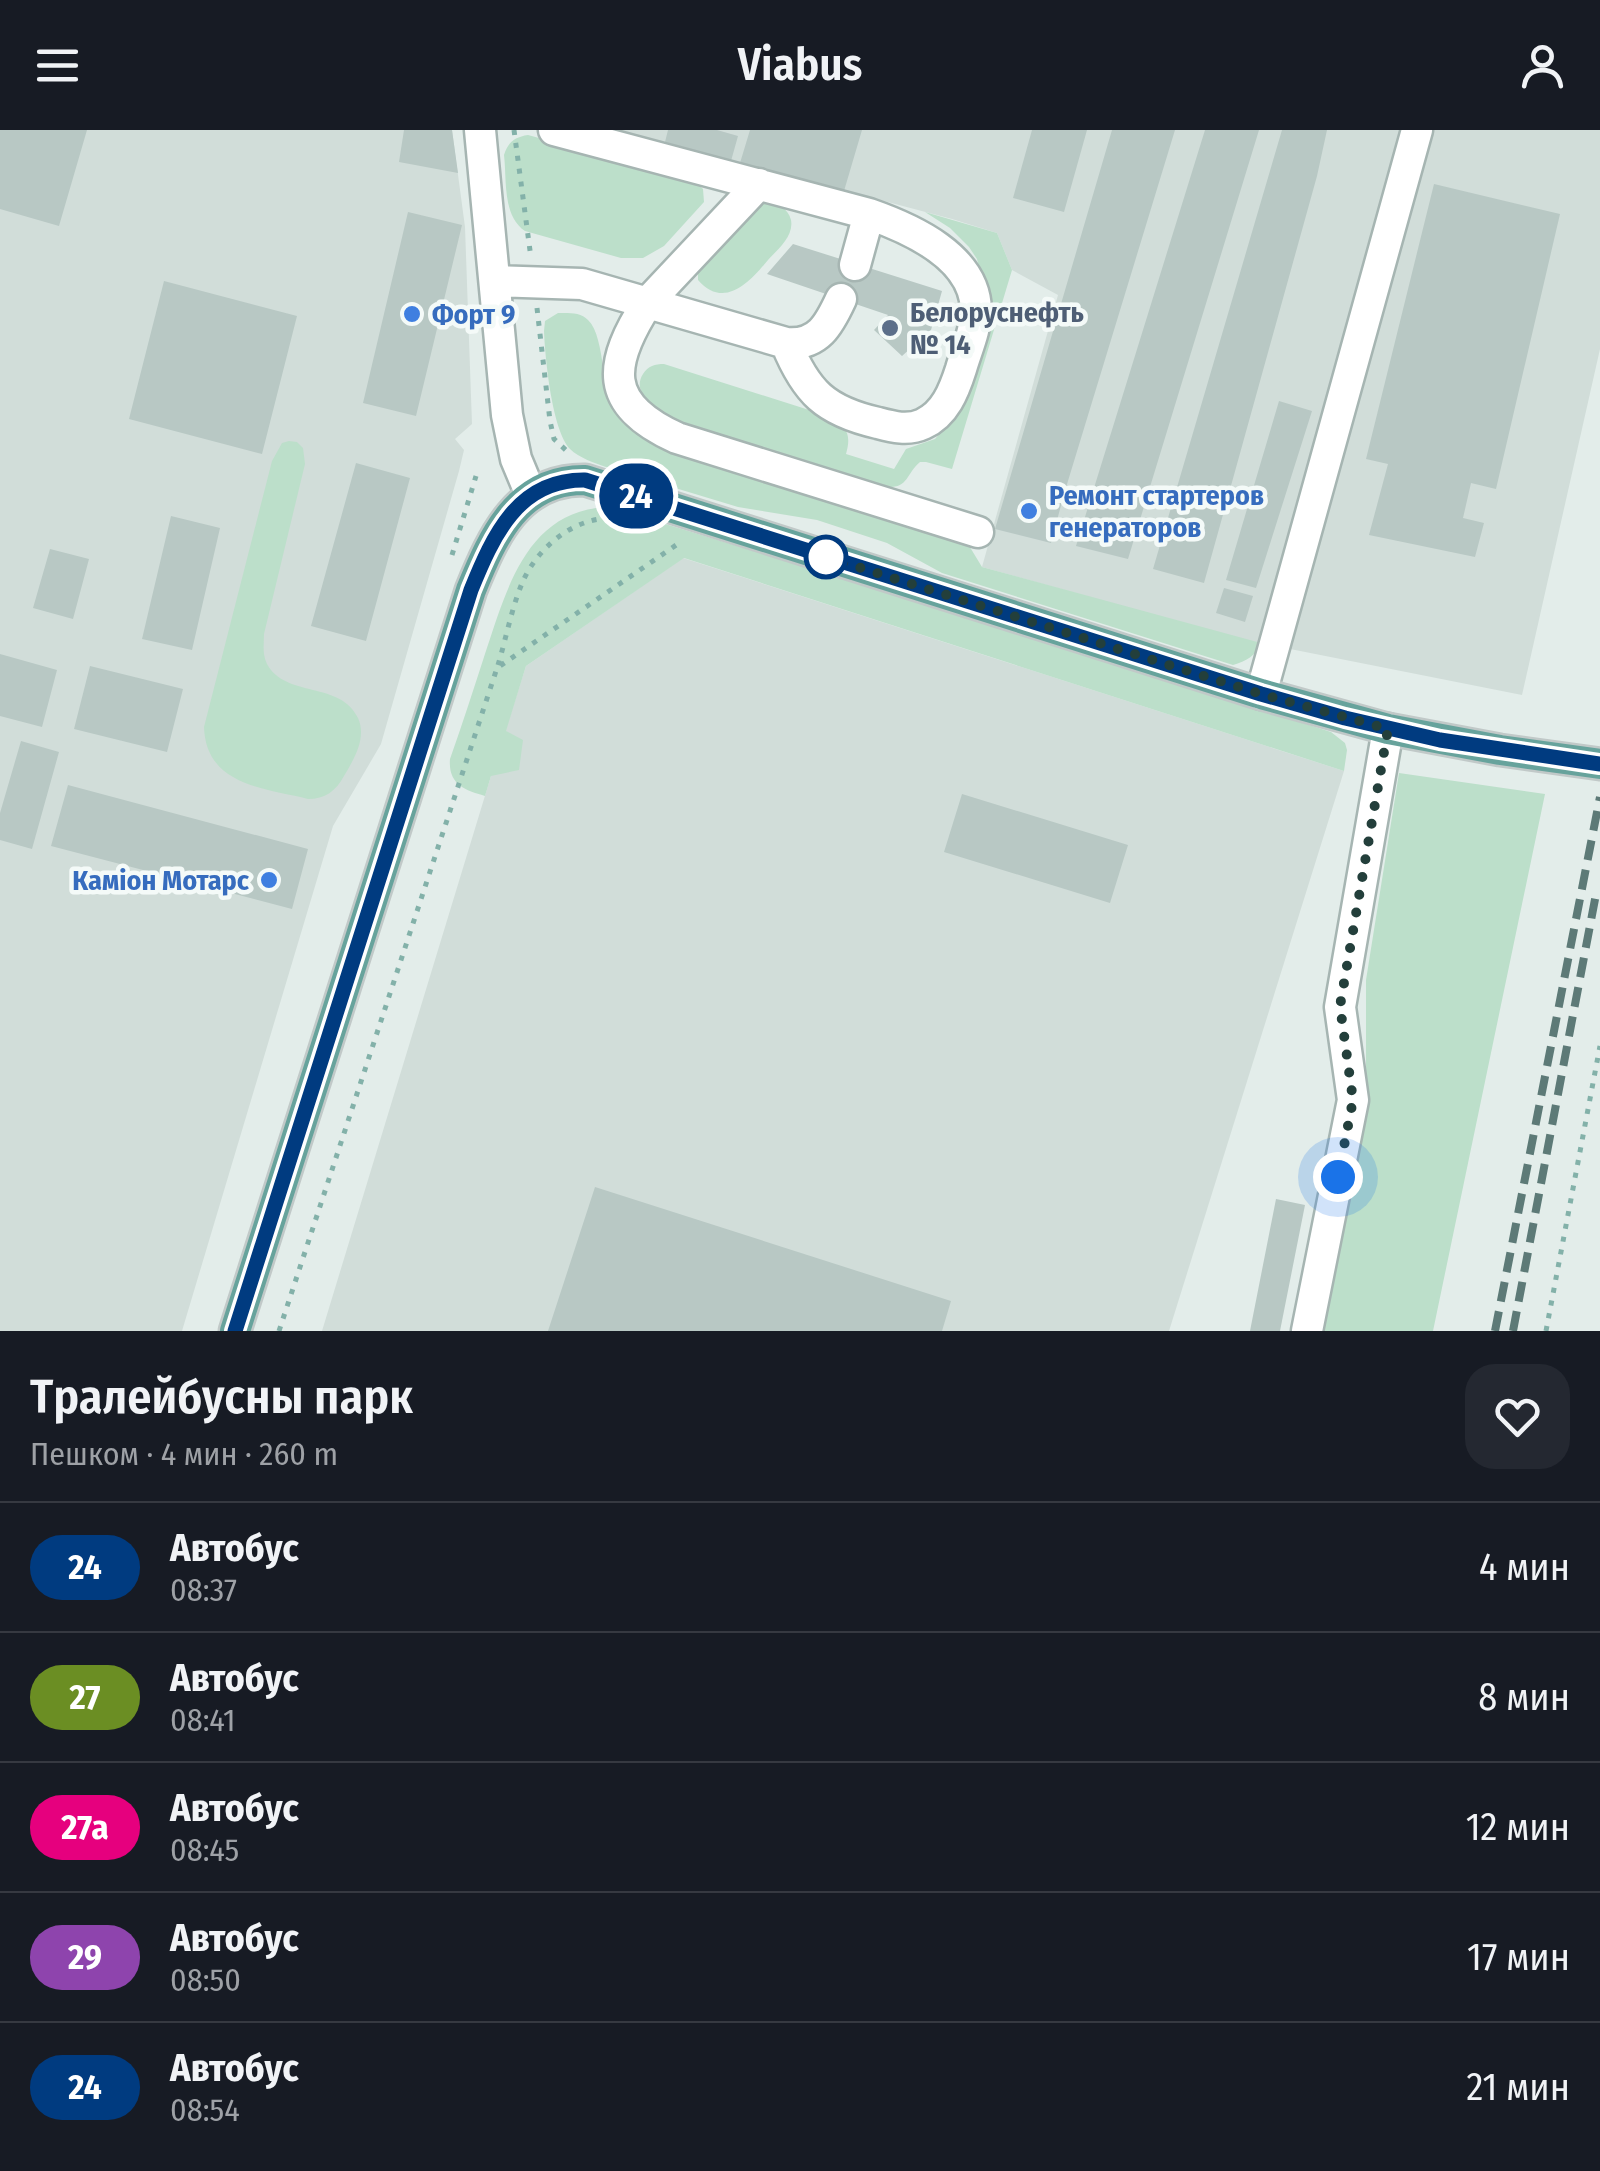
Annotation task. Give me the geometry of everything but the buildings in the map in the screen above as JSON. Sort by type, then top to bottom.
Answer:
[{"type":"main road","points":[[235,1331],[471,590],[497,534],[531,494],[549,484],[585,480],[1261,694],[1388,729],[1600,764]]},
{"type":"street","points":[[480,130],[507,415],[516,459],[531,494]]},
{"type":"street","points":[[554,130],[869,214],[907,230],[948,255],[974,294],[975,324],[958,380],[944,406],[921,426],[896,427],[845,414],[819,398],[806,383],[786,343]]},
{"type":"street","points":[[1261,694],[1417,130]]},
{"type":"street","points":[[759,184],[648,302],[626,338],[618,375],[628,405],[677,438],[978,532]]},
{"type":"street","points":[[855,264],[869,214]]},
{"type":"street","points":[[495,281],[582,284],[786,343],[818,337],[841,299]]},
{"type":"street","points":[[1308,1331],[1353,1100],[1340,1006],[1388,729]]},
{"type":"path","points":[[280,1331],[523,581],[545,548],[572,528],[593,519],[614,518]]},
{"type":"path","points":[[497,668],[688,537],[673,533]]},
{"type":"path","points":[[1546,1331],[1600,1046]]},
{"type":"shaded area","points":[[0,130],[452,130],[465,227],[472,424],[455,439],[464,450],[459,471],[381,744],[333,826],[182,1331],[0,1331]]},
{"type":"shaded area","points":[[616,130],[1600,130],[1600,349],[1522,695],[1240,639],[982,567],[1058,295],[1012,270],[997,233]]},
{"type":"shaded area","points":[[683,558],[1344,771],[1169,1331],[322,1331],[526,666]]},
{"type":"green space","points":[[528,135],[694,180],[703,189],[704,202],[664,246],[643,258],[621,258],[525,231],[509,207],[504,155],[513,141]]},
{"type":"green space","points":[[768,200],[790,216],[790,231],[784,242],[736,290],[717,293],[708,289],[698,280],[698,266],[761,202]]},
{"type":"green space","points":[[925,212],[997,233],[1012,270],[952,469],[920,462],[898,486],[884,487],[675,422],[654,409],[643,396],[643,374],[652,366],[664,364],[828,416],[846,431],[846,454],[894,469],[906,449],[935,439],[947,425],[984,289],[977,259],[969,247],[950,228]]},
{"type":"green space","points":[[558,313],[588,320],[598,340],[615,411],[627,427],[639,434],[965,539],[982,567],[1261,643],[1259,648],[1233,665],[942,573],[887,543],[817,520],[738,507],[582,458],[564,440],[551,393],[544,331],[545,321]]},
{"type":"green space","points":[[289,441],[303,448],[305,464],[264,634],[264,656],[275,675],[286,682],[350,706],[361,733],[341,781],[329,793],[314,799],[256,787],[226,772],[207,746],[204,727],[272,461],[282,443]]},
{"type":"green space","points":[[607,507],[1331,732],[1345,743],[1344,771],[684,558],[526,666],[506,731],[523,740],[519,770],[491,776],[485,796],[464,788],[452,774],[450,759],[511,582],[538,539],[556,523],[579,512]]},
{"type":"green space","points":[[1399,773],[1545,794],[1433,1331],[1322,1331],[1366,1090],[1366,980]]},
{"type":"railway","points":[[1495,1331],[1600,797]]},
{"type":"railway","points":[[1513,1331],[1596,894]]},
{"type":"bus line","name":"24","points":[[235,1331],[471,590],[497,534],[531,494],[549,484],[585,480],[1345,718],[1440,740],[1600,764]]},
{"type":"place","name":"Форт 9","points":[[412,314]]},
{"type":"place","name":"Белоруснефть № 14","points":[[890,328]]},
{"type":"place","name":"Ремонт стартеров генераторов","points":[[1029,511]]},
{"type":"place","name":"Каміон Мотарс","points":[[269,880]]},
{"type":"route","points":[[826,557],[1261,694],[1388,729],[1340,1006],[1353,1100],[1338,1177]]}]
